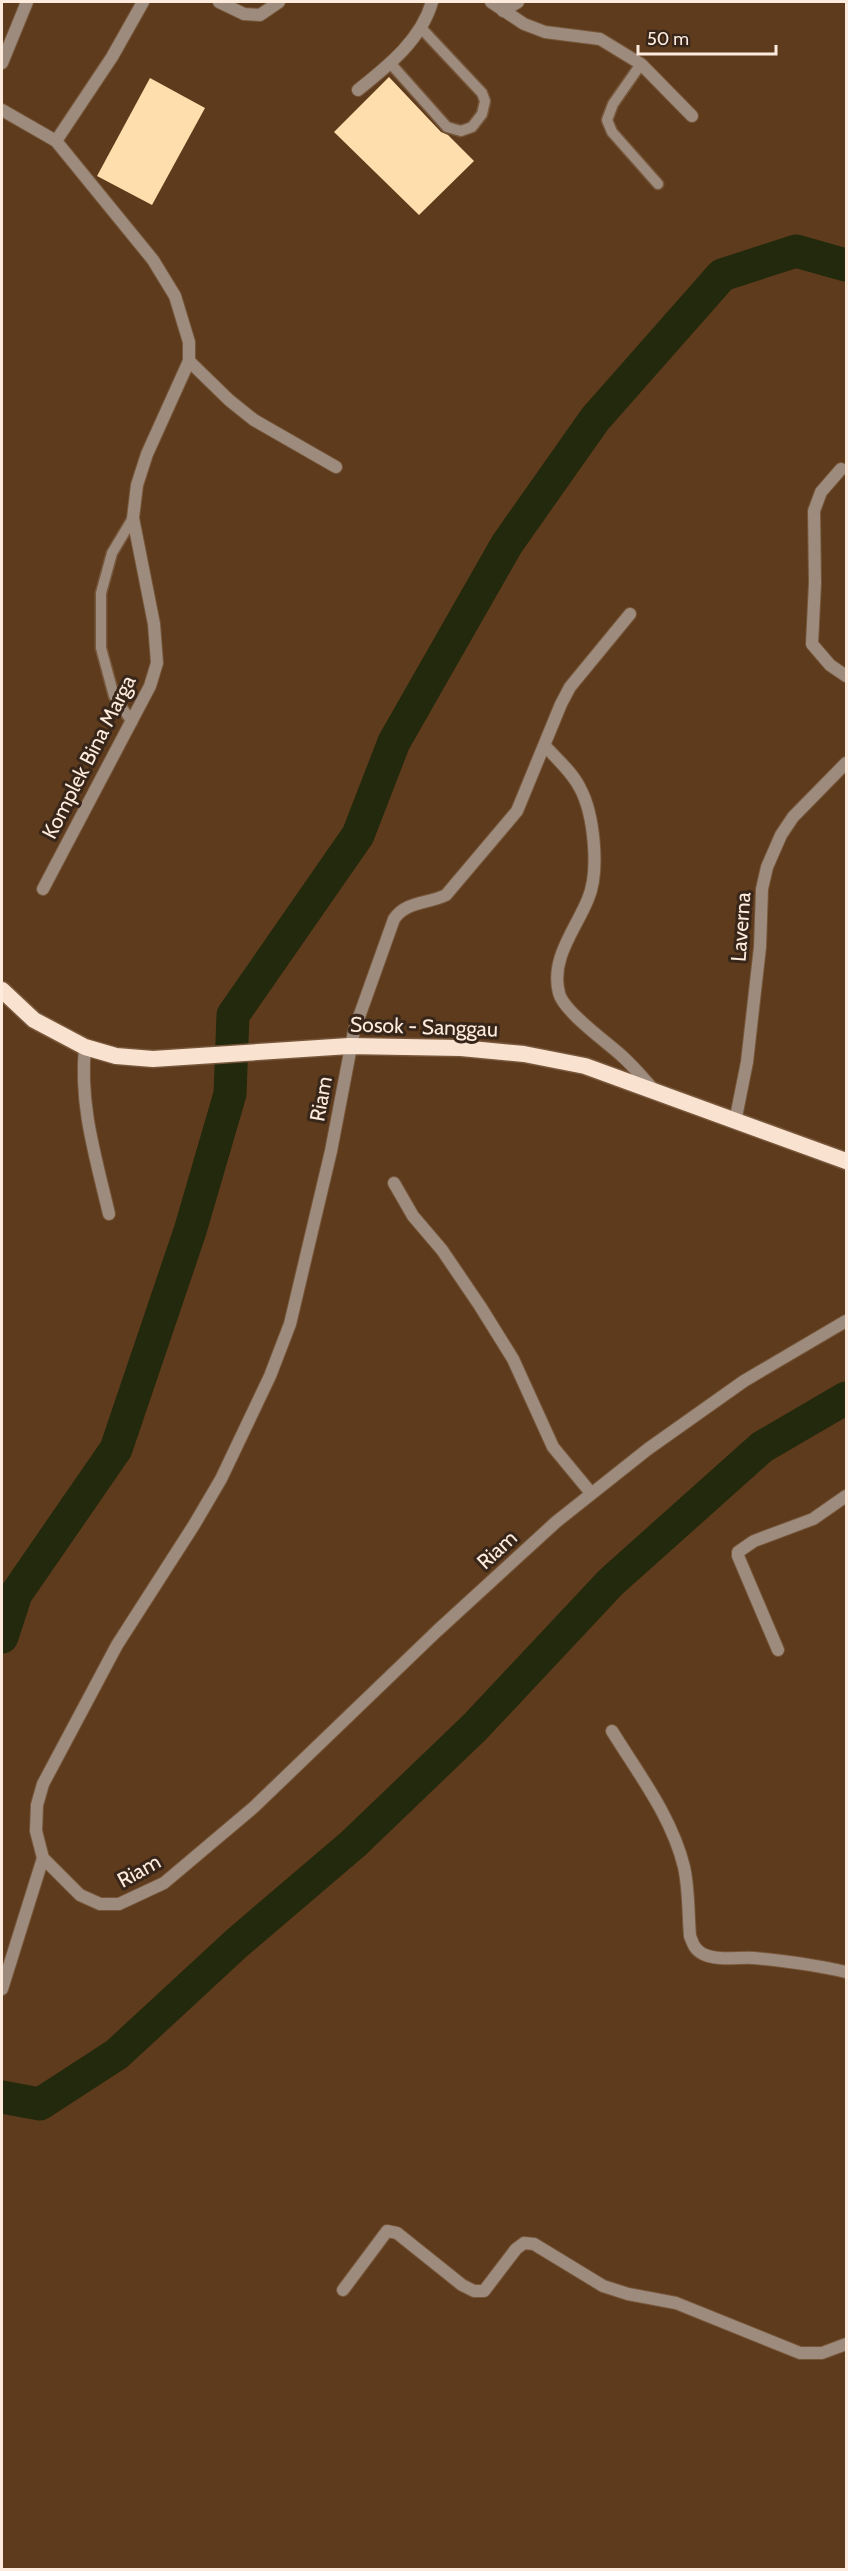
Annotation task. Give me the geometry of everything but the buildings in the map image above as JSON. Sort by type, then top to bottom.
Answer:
[{"type":"highway","name":"Sosok - Sanggau","points":[[2,990],[34,1020],[86,1047],[116,1056],[164,1057],[349,1046],[461,1048],[524,1054],[585,1066],[846,1161]]},
{"type":"street","points":[[2,63],[27,2]]},
{"type":"street","points":[[56,141],[112,57],[143,2]]},
{"type":"street","points":[[219,2],[244,14],[260,15],[279,2]]},
{"type":"street","points":[[358,90],[390,64],[421,28],[432,2]]},
{"type":"street","points":[[491,2],[524,24],[545,32],[600,39],[641,64],[692,116]]},
{"type":"street","points":[[503,10],[518,2]]},
{"type":"street","points":[[2,110],[56,141],[153,260],[175,296],[189,342],[189,361],[229,400],[254,420],[336,467]]},
{"type":"street","name":"Komplek Bina Marga","points":[[43,889],[132,722],[150,686],[157,663],[154,624],[133,518],[137,485],[147,454],[189,361]]},
{"type":"street","points":[[842,469],[821,492],[814,511],[815,583],[812,644],[830,666],[846,676]]},
{"type":"street","points":[[630,614],[570,687],[545,746],[579,786],[588,804],[594,849],[593,882],[589,898],[560,958],[558,993],[566,1006],[625,1058],[654,1090]]},
{"type":"street","name":"Riam","points":[[545,746],[530,784],[508,824],[446,895],[399,911],[394,920],[367,989],[349,1046],[331,1151],[290,1324],[270,1376],[221,1479],[117,1645],[43,1784],[37,1805],[36,1831],[43,1858],[80,1895],[100,1904],[119,1904],[164,1883],[254,1807],[436,1631],[591,1493],[648,1449],[744,1381],[846,1321]]},
{"type":"street","name":"Laverna","points":[[735,1122],[747,1062],[760,947],[761,901],[767,867],[781,835],[793,817],[846,763]]},
{"type":"street","points":[[86,1047],[83,1092],[88,1127],[109,1214]]},
{"type":"street","points":[[394,1184],[413,1216],[442,1250],[513,1359],[553,1447],[591,1493]]},
{"type":"street","points":[[778,1650],[738,1552],[754,1541],[813,1519],[846,1496]]},
{"type":"street","points":[[612,1731],[651,1793],[677,1846],[684,1866],[690,1936],[694,1946],[701,1953],[713,1957],[753,1958],[822,1966],[846,1972]]},
{"type":"street","points":[[2,1989],[43,1858]]},
{"type":"street","points":[[343,2290],[387,2231],[397,2233],[462,2285],[474,2291],[484,2291],[516,2249],[524,2243],[534,2244],[603,2286],[628,2294],[676,2303],[800,2353],[822,2354],[846,2344]]},
{"type":"lane","points":[[390,64],[447,127],[461,131],[472,127],[482,114],[485,101],[482,93],[421,28]]},
{"type":"lane","points":[[641,64],[613,104],[607,120],[612,132],[658,184]]},
{"type":"lane","points":[[132,722],[114,696],[101,648],[101,593],[112,554],[133,518]]},
{"type":"waterway","points":[[2,1637],[16,1594],[116,1449],[190,1231],[230,1094],[233,1015],[358,835],[394,742],[507,544],[595,419],[722,275],[796,251],[846,265]]},
{"type":"waterway","points":[[2,2097],[40,2104],[117,2054],[237,1943],[353,1844],[475,1727],[611,1582],[762,1447],[846,1398]]}]
